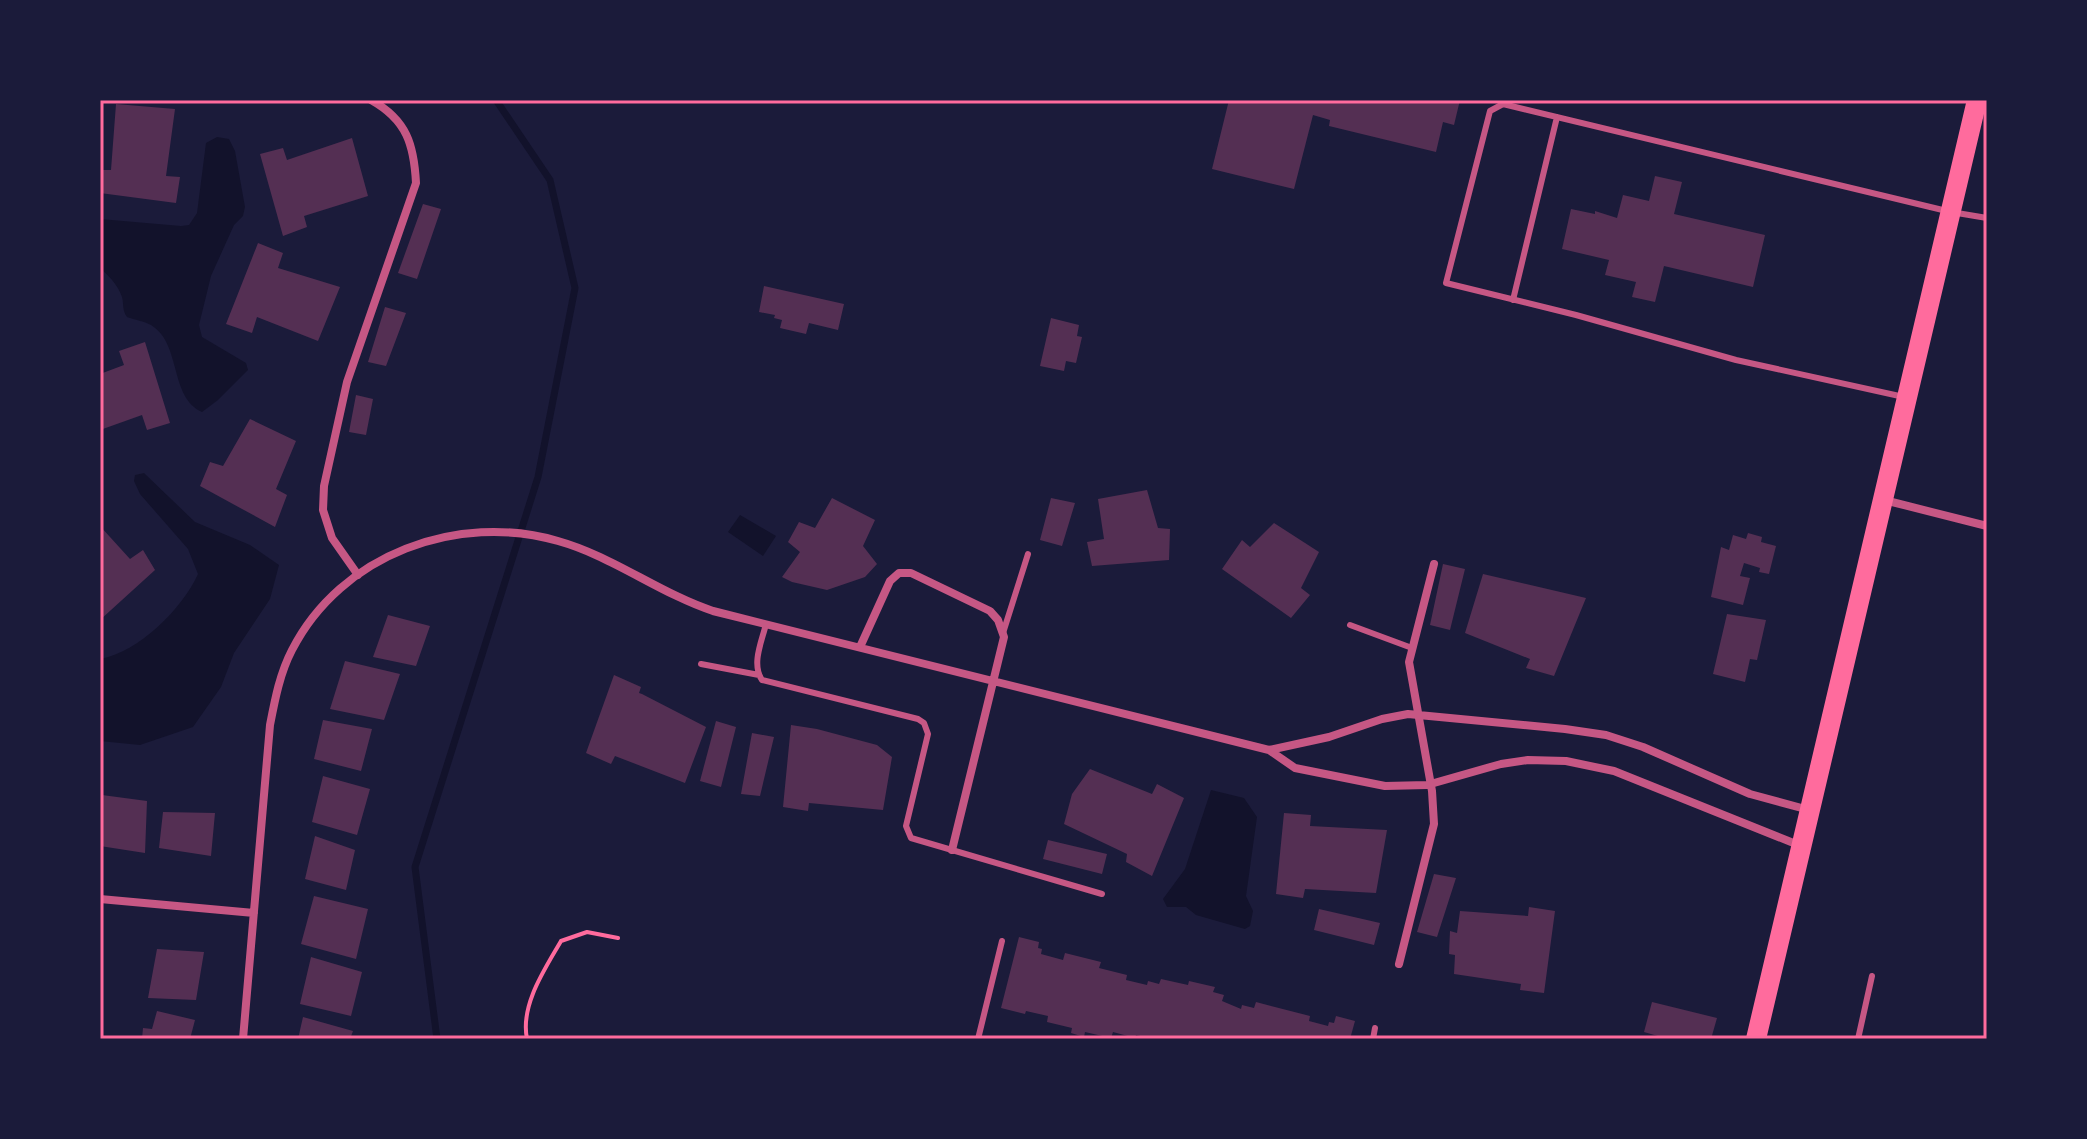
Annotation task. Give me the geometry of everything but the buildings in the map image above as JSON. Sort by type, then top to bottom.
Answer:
[{"type":"main road","points":[[1756,1039],[1977,100]]},
{"type":"street","points":[[358,575],[332,538],[323,510],[324,486],[347,382],[416,183],[416,162],[406,134],[393,115],[371,100]]},
{"type":"street","points":[[1883,499],[1987,526]]},
{"type":"street","points":[[243,1039],[270,725],[281,676],[293,648],[325,605],[358,575],[399,551],[438,537],[475,532],[535,535],[586,551],[696,605],[1269,750],[1295,768],[1360,783],[1395,786],[1431,784],[1501,764],[1528,760],[1582,763],[1614,771],[1802,846]]},
{"type":"street","points":[[1399,964],[1434,824],[1431,784],[1409,662],[1434,564]]},
{"type":"street","points":[[860,647],[890,581],[903,572],[990,611],[998,620],[1003,633],[994,680],[952,850]]},
{"type":"street","points":[[1269,750],[1334,735],[1391,716],[1417,714],[1606,735],[1643,747],[1750,794],[1810,810]]},
{"type":"street","points":[[100,899],[254,913]]},
{"type":"lane","points":[[1907,397],[1736,360],[1446,283],[1490,111],[1504,102],[1951,212],[1987,218]]},
{"type":"lane","points":[[1513,300],[1557,117]]},
{"type":"lane","points":[[1003,633],[1028,554]]},
{"type":"lane","points":[[759,675],[757,660],[766,624]]},
{"type":"lane","points":[[1350,625],[1412,648]]},
{"type":"lane","points":[[701,664],[759,675],[770,683],[918,719],[924,723],[928,734],[906,831],[914,840],[1102,894]]},
{"type":"lane","points":[[978,1039],[1002,941]]},
{"type":"lane","points":[[1858,1039],[1872,976]]},
{"type":"lane","points":[[1373,1039],[1375,1028]]},
{"type":"path","points":[[527,1039],[524,1024],[531,1003],[544,970],[561,941],[587,932],[618,938]]},
{"type":"shaded area","points":[[217,137],[229,139],[235,151],[245,207],[211,276],[199,325],[202,337],[246,363],[248,370],[202,412],[184,395],[161,334],[151,325],[127,317],[118,289],[100,268],[100,219],[189,225],[197,213],[206,143]]},
{"type":"shaded area","points":[[144,473],[195,522],[250,545],[279,565],[270,599],[234,653],[221,687],[193,727],[140,745],[100,741],[100,659],[130,648],[158,627],[181,601],[198,574],[188,549],[140,494],[134,481],[135,475]]},
{"type":"shaded area","points":[[740,515],[776,536],[763,556],[728,532]]},
{"type":"shaded area","points":[[1211,790],[1244,798],[1257,817],[1246,896],[1253,911],[1250,926],[1245,929],[1196,915],[1186,907],[1167,907],[1163,899],[1185,869]]},
{"type":"waterway","points":[[437,1039],[415,867],[538,477],[575,288],[550,180],[496,100]]}]
